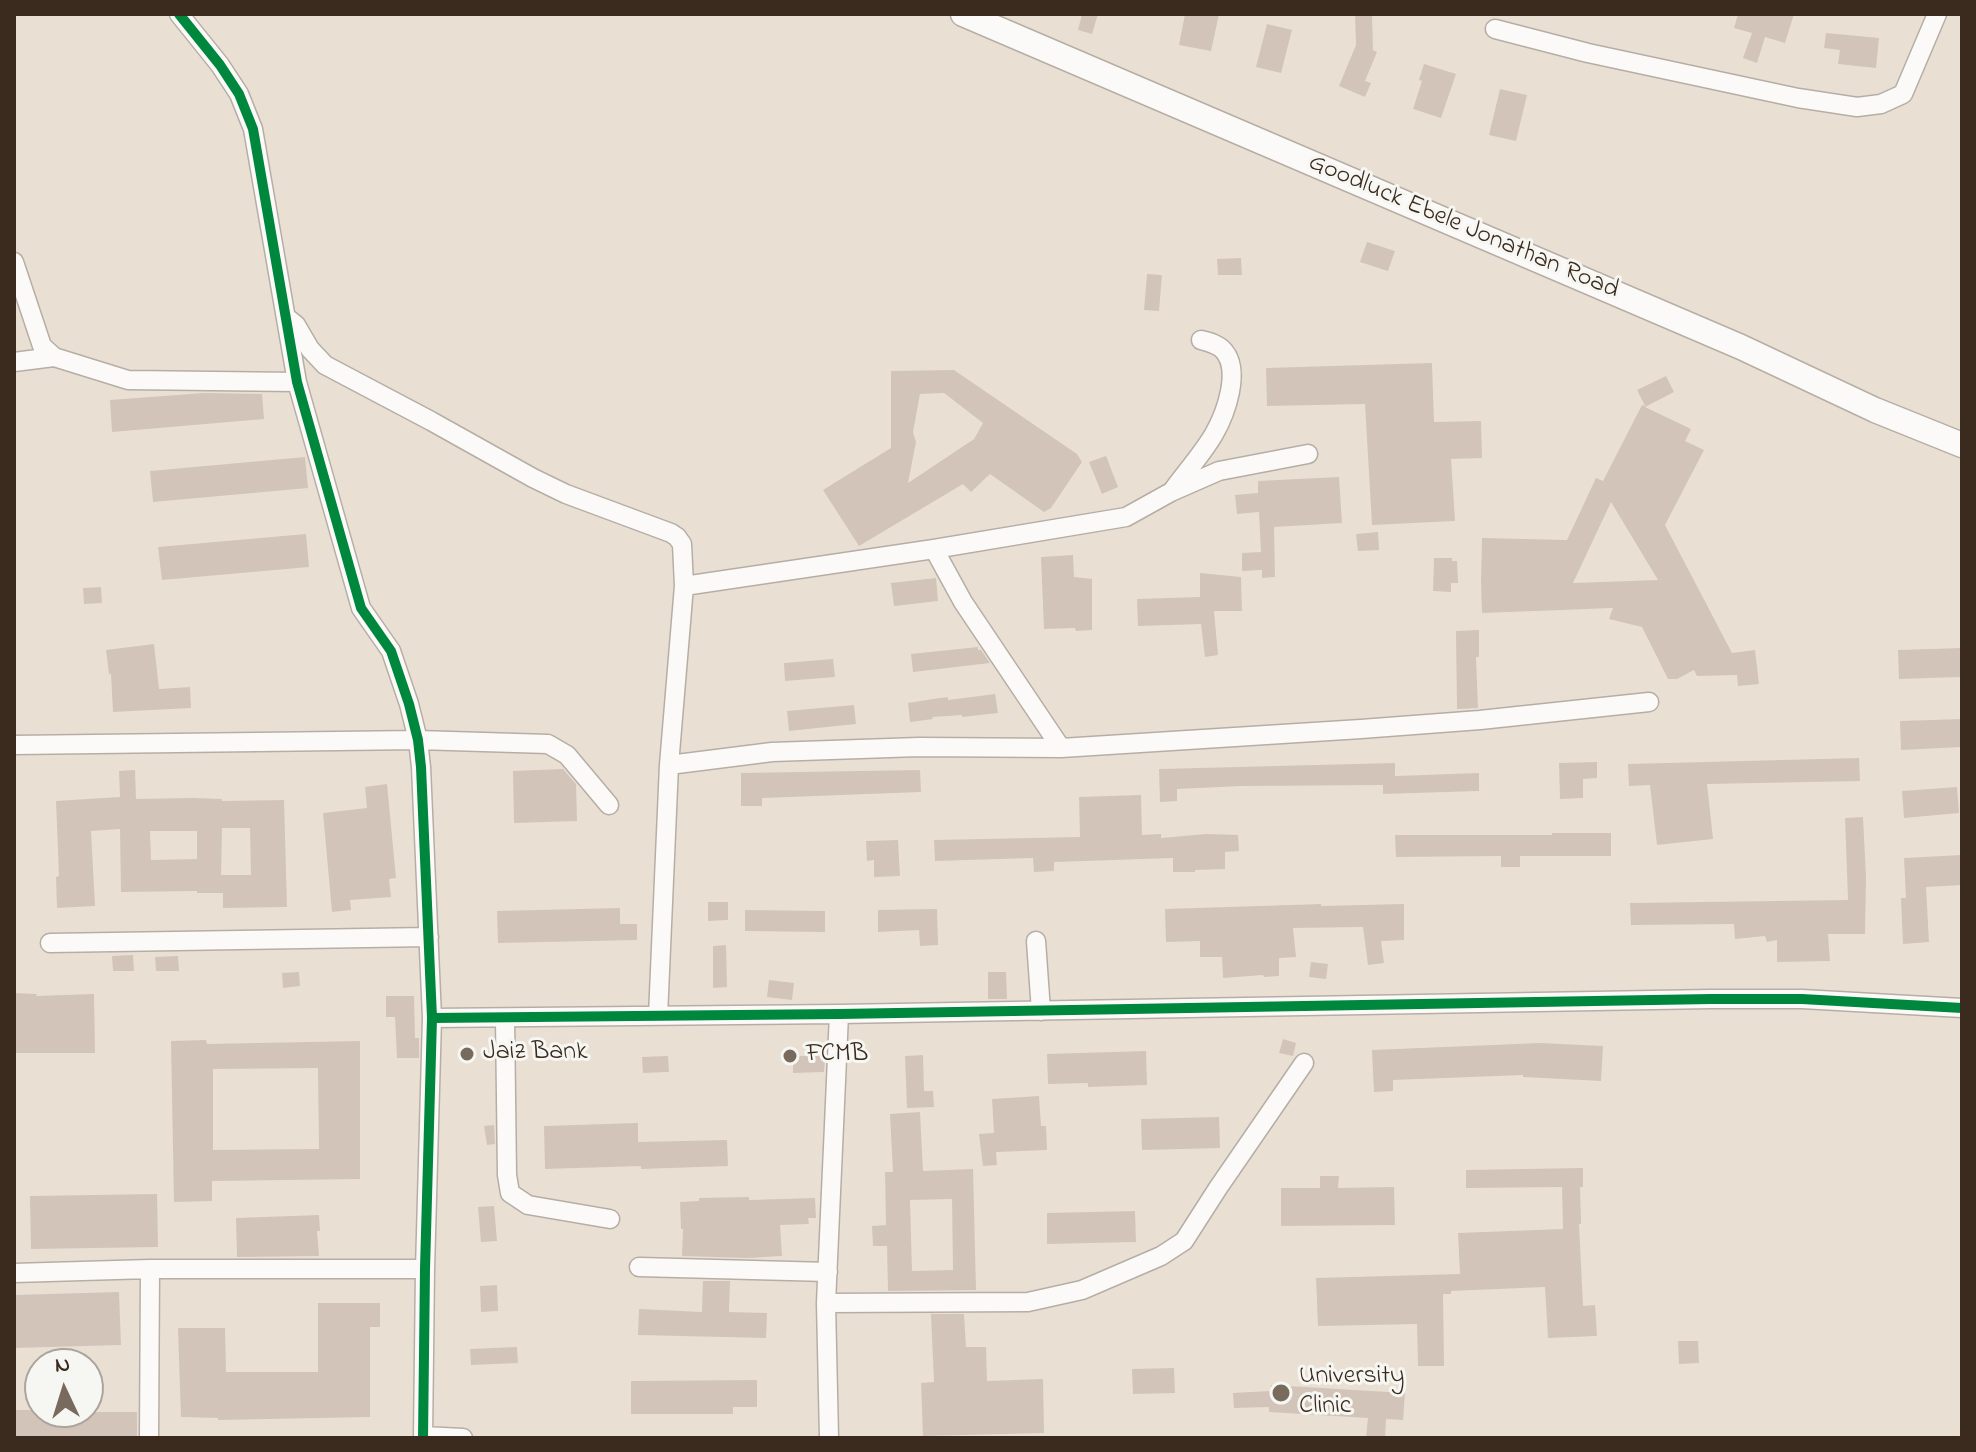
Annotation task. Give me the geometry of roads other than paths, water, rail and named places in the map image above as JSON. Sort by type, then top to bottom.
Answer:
[{"type":"main road","name":"Goodluck Ebele Jonathan Road","points":[[963,14],[1741,347],[1875,410],[1962,445]]},
{"type":"street","points":[[179,14],[239,94],[253,129],[297,382],[361,608],[391,651],[418,740],[432,1018],[423,1437],[463,1438]]},
{"type":"street","points":[[1495,29],[1588,53],[1798,98],[1857,107],[1881,104],[1903,94],[1937,14]]},
{"type":"street","points":[[14,262],[42,346],[54,357]]},
{"type":"street","points":[[286,317],[296,325],[310,349],[325,365],[533,478],[677,537],[682,544],[684,586],[669,765],[658,1016]]},
{"type":"street","points":[[1171,492],[1215,433],[1230,397],[1231,365],[1223,349],[1201,340]]},
{"type":"street","points":[[14,362],[54,357],[128,380],[297,382]]},
{"type":"street","points":[[684,586],[1126,517],[1171,492],[1219,471],[1308,454]]},
{"type":"street","points":[[934,549],[963,602],[1061,748]]},
{"type":"street","points":[[669,765],[772,752],[919,747],[1061,748],[1450,722],[1649,702]]},
{"type":"street","points":[[14,745],[418,740],[548,744],[567,755],[609,805]]},
{"type":"street","points":[[50,943],[429,937]]},
{"type":"street","points":[[1036,941],[1041,1011]]},
{"type":"street","points":[[432,1018],[1802,999],[1962,1008]]},
{"type":"street","points":[[829,1438],[826,1303],[839,1014]]},
{"type":"street","points":[[505,1018],[507,1175],[510,1193],[528,1205],[610,1219]]},
{"type":"street","points":[[826,1303],[1028,1302],[1082,1290],[1161,1256],[1184,1241],[1304,1063]]},
{"type":"street","points":[[639,1267],[828,1272]]},
{"type":"street","points":[[14,1273],[150,1269],[425,1269]]},
{"type":"street","points":[[149,1438],[150,1269]]},
{"type":"place","name":"Jaiz Bank","points":[[467,1054]]},
{"type":"place","name":"FCMB","points":[[790,1056]]},
{"type":"place","name":"University Clinic","points":[[1281,1393]]}]
